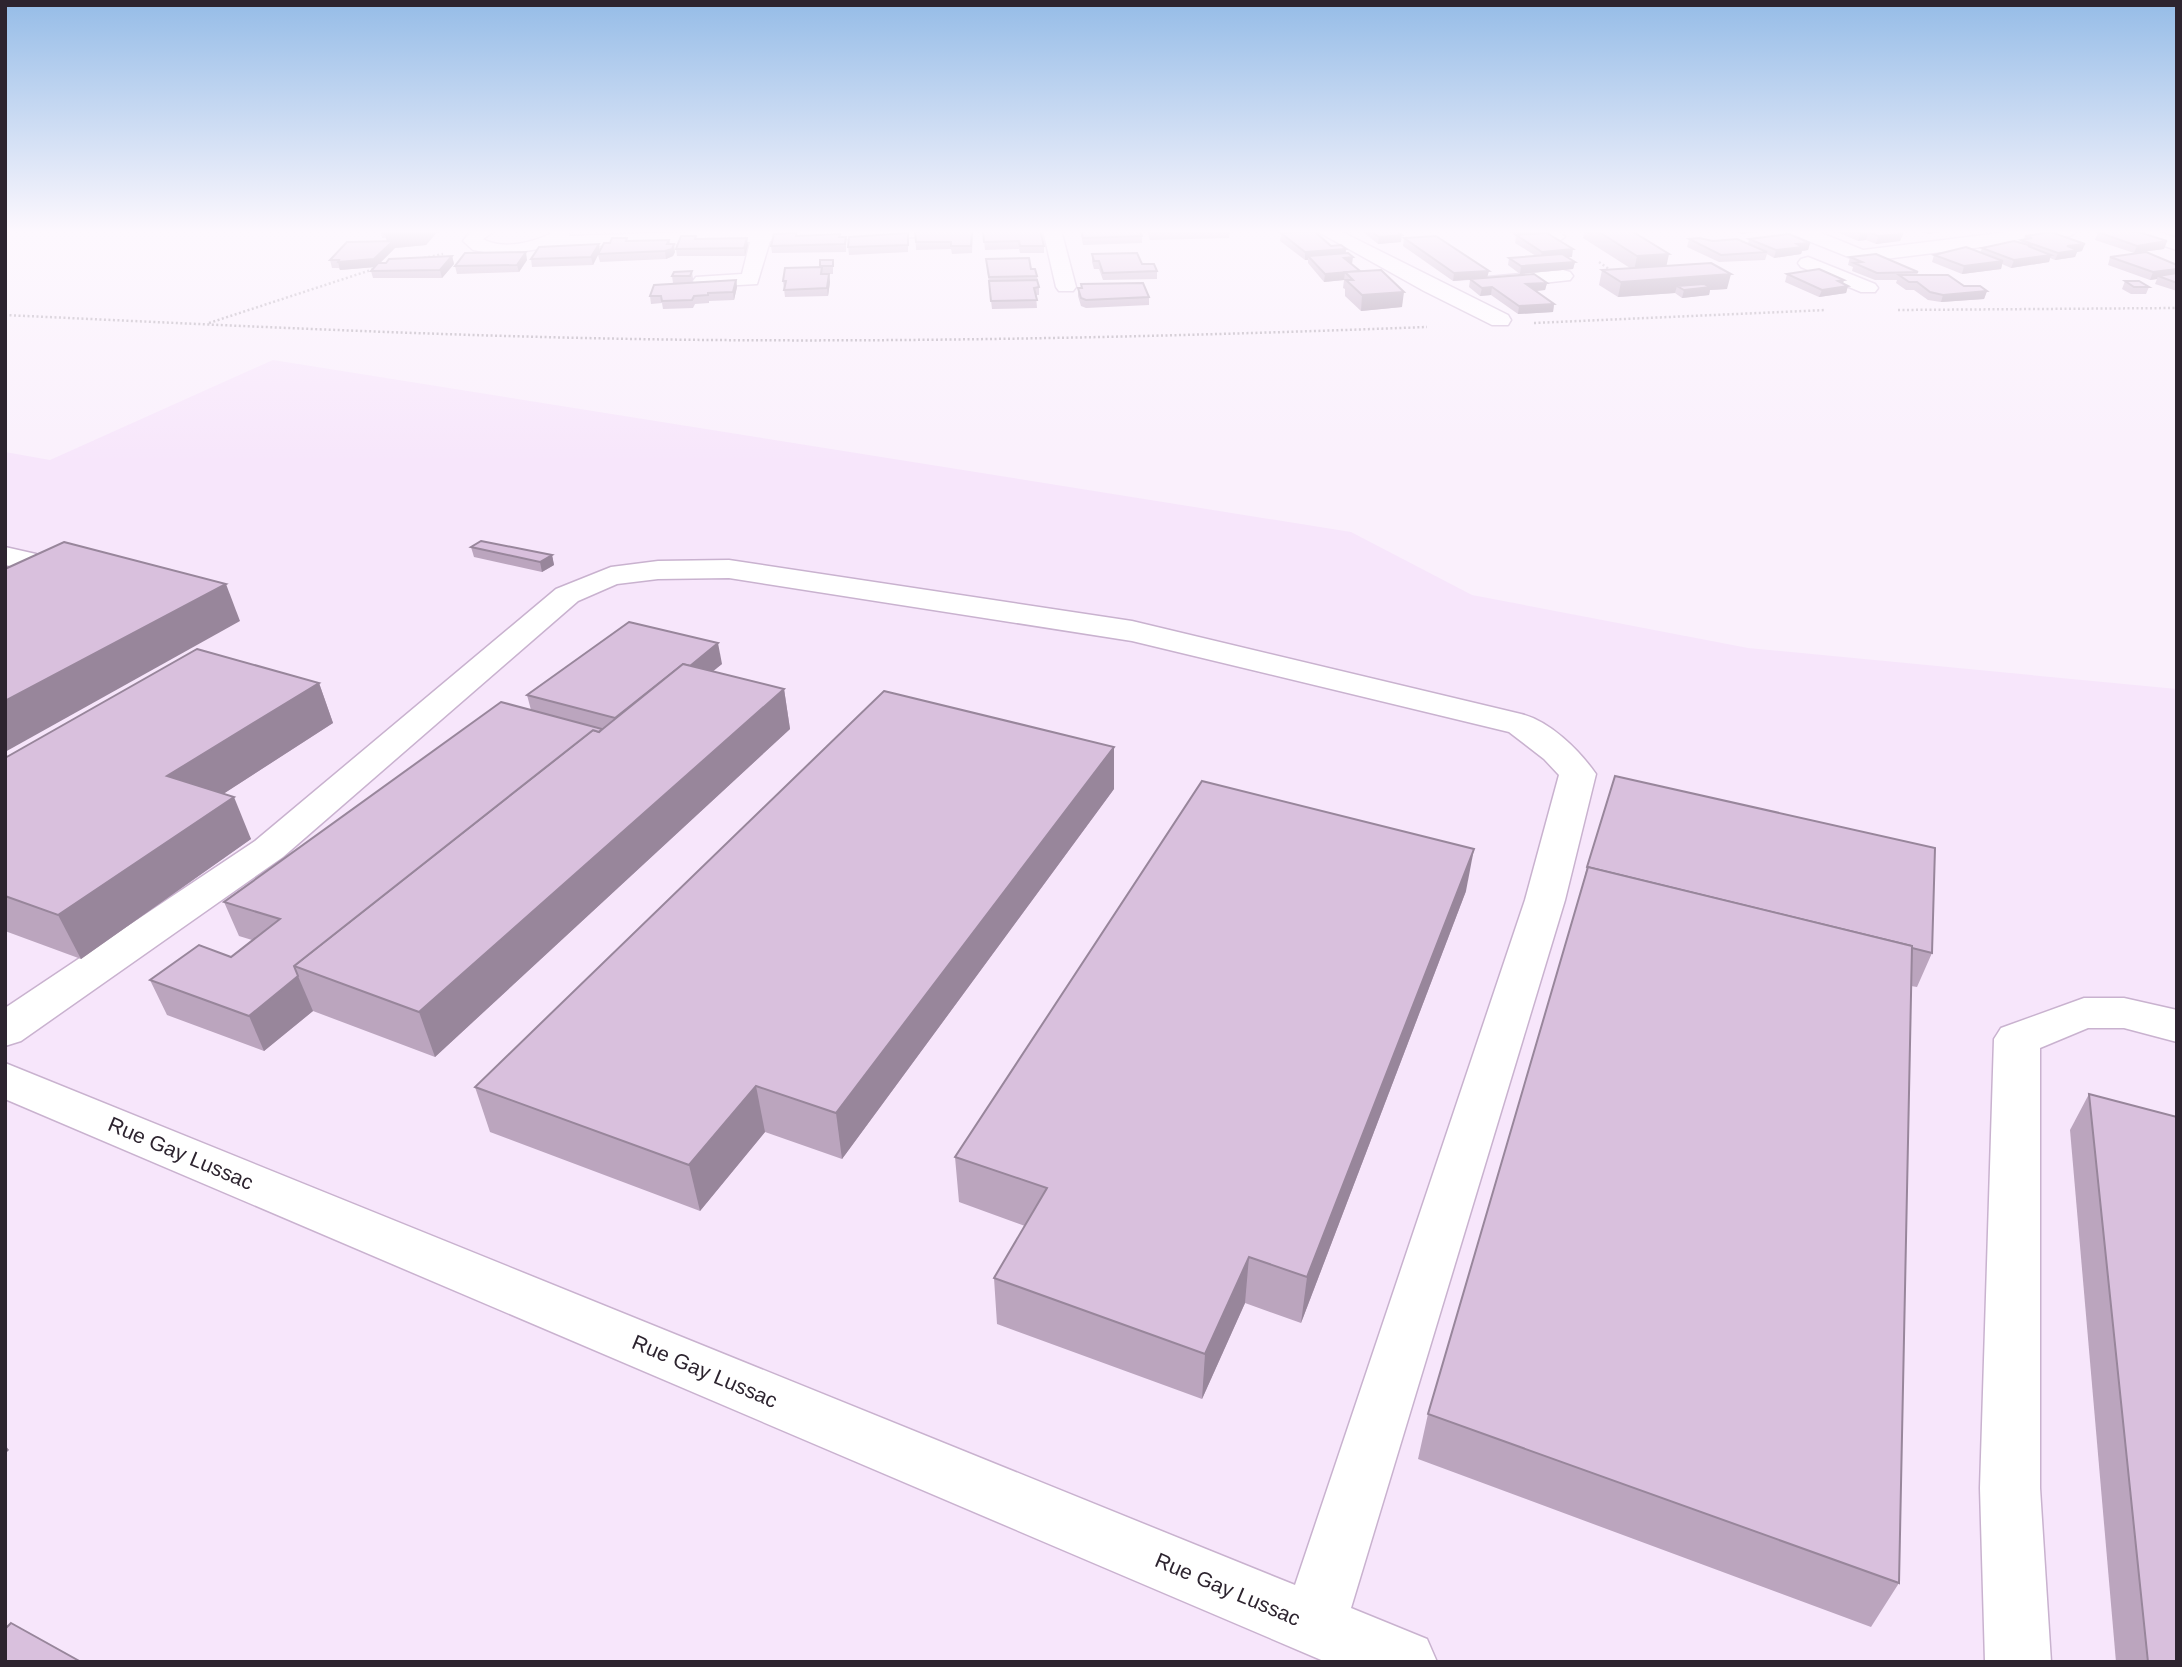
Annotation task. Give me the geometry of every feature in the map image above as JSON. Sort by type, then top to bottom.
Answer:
[{"type":"street","points":[[1474,308],[1500,320]]},
{"type":"street","points":[[5,556],[26,561],[5,573]]},
{"type":"street","points":[[5,1030],[269,849],[568,595],[611,576],[658,570],[729,569],[1132,631],[1521,724],[1557,751],[1578,774],[1545,900],[1314,1624]]},
{"type":"street","points":[[2018,1662],[2010,1488],[2017,1039],[2084,1013],[2123,1013],[2177,1026]]},
{"type":"street","name":"Rue Gay Lussac","points":[[5,1080],[1404,1662]]},
{"type":"path","points":[[206,324],[256,308]]},
{"type":"path","points":[[1889,310],[2177,308]]},
{"type":"path","points":[[1534,323],[1834,310]]},
{"type":"path","points":[[5,316],[608,338],[853,339],[1265,334],[1439,327]]},
{"type":"shaded area","points":[[273,360],[1351,532],[1472,595],[1748,648],[2177,689],[2177,1662],[5,1662],[5,452],[50,460]]},
{"type":"building","points":[[481,541],[552,555],[540,562],[471,547]]},
{"type":"building","points":[[64,542],[226,584],[5,701],[5,569]]},
{"type":"building","points":[[629,622],[718,643],[690,666],[683,664],[615,718],[527,695]]},
{"type":"building","points":[[197,649],[319,683],[167,776],[234,797],[58,915],[5,896],[5,758]]},
{"type":"building","points":[[683,664],[784,689],[419,1012],[294,966],[593,730],[599,732]]},
{"type":"building","points":[[884,691],[1114,747],[836,1113],[756,1086],[689,1165],[475,1087]]},
{"type":"building","points":[[501,702],[602,729],[599,732],[593,730],[294,966],[298,976],[249,1016],[150,980],[199,945],[231,957],[280,919],[224,902]]},
{"type":"building","points":[[1615,776],[1935,848],[1932,953],[1587,867]]},
{"type":"building","points":[[1202,781],[1474,849],[1307,1277],[1249,1257],[1205,1354],[994,1278],[1047,1188],[955,1157]]},
{"type":"building","points":[[1588,867],[1912,946],[1899,1583],[1428,1414]]},
{"type":"building","points":[[2089,1094],[2177,1117],[2177,1662],[2148,1662]]},
{"type":"building","points":[[11,1623],[81,1662],[5,1662],[5,1629]]}]
